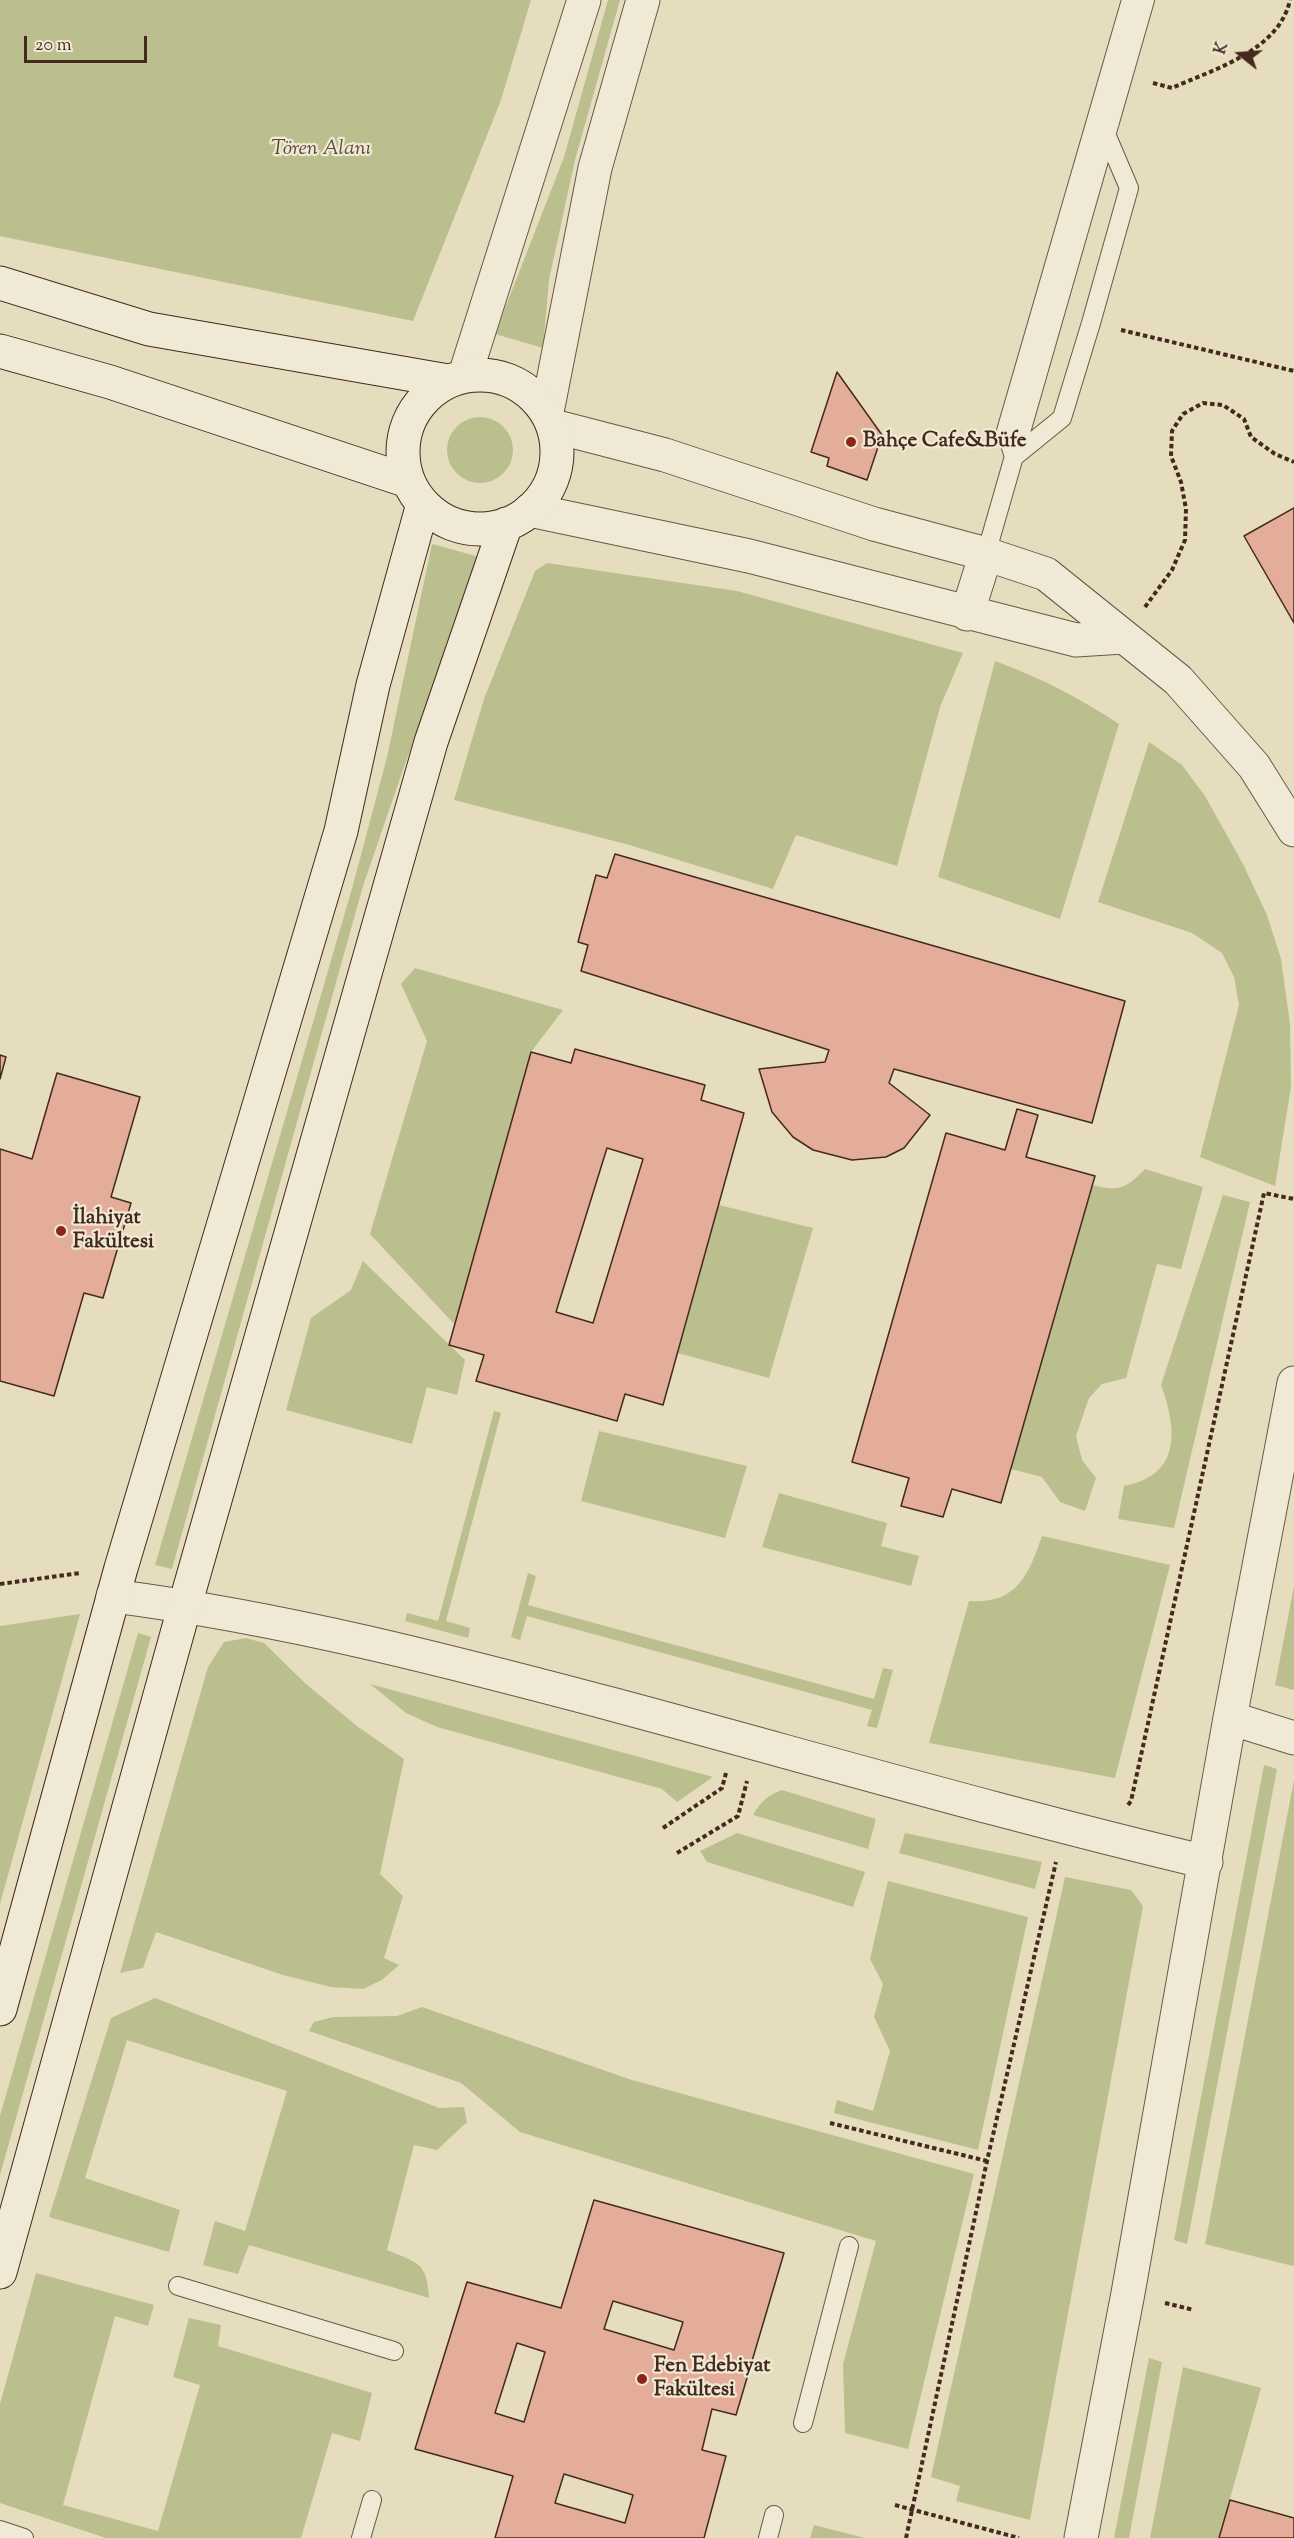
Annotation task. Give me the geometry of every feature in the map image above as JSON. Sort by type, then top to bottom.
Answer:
[{"type":"street","points":[[0,283],[149,328],[457,378],[484,374],[503,377],[520,385],[535,396],[550,419],[556,441],[555,472],[541,499],[518,517],[493,528],[467,528],[443,520],[416,492],[402,452],[408,423],[424,398],[457,378],[584,0]]},
{"type":"street","points":[[550,419],[595,168],[643,0]]},
{"type":"street","points":[[0,351],[110,382],[416,492]]},
{"type":"street","points":[[550,419],[874,524],[986,554],[1046,574],[1178,680],[1254,766],[1294,830]]},
{"type":"street","points":[[0,2009],[117,1582],[341,831],[416,492]]},
{"type":"street","points":[[518,517],[749,556],[1076,640],[1123,637]]},
{"type":"street","points":[[0,2272],[5,2234],[430,742],[518,517]]},
{"type":"street","points":[[968,614],[986,554]]},
{"type":"street","points":[[1081,2538],[1128,2293],[1230,1718],[1294,1383]]},
{"type":"street","points":[[117,1582],[185,1605],[381,1644],[465,1665],[1063,1828],[1206,1862]]},
{"type":"street","points":[[1230,1718],[1294,1738]]},
{"type":"lane","points":[[1014,457],[1006,431],[1131,0]]},
{"type":"lane","points":[[986,554],[1145,0]]},
{"type":"lane","points":[[1014,457],[1062,418],[1091,323],[1129,188],[1106,134]]},
{"type":"lane","points":[[803,2422],[849,2246]]},
{"type":"lane","points":[[178,2286],[394,2351]]},
{"type":"lane","points":[[361,2538],[372,2500]]},
{"type":"lane","points":[[768,2538],[774,2515]]},
{"type":"lane","points":[[0,2530],[24,2538]]},
{"type":"path","points":[[1172,88],[1239,57],[1269,39],[1287,14],[1290,0]]},
{"type":"path","points":[[1091,323],[1294,371]]},
{"type":"path","points":[[1123,637],[1172,570],[1185,540],[1186,509],[1181,482],[1171,456],[1172,431],[1183,414],[1203,403],[1223,405],[1244,419],[1251,436],[1275,454],[1294,462]]},
{"type":"path","points":[[1106,1838],[1131,1801],[1264,1193],[1294,1199]]},
{"type":"path","points":[[0,1584],[117,1582]]},
{"type":"path","points":[[663,1828],[722,1788]]},
{"type":"path","points":[[677,1853],[738,1816]]},
{"type":"path","points":[[906,2538],[987,2161],[1063,1828]]},
{"type":"path","points":[[830,2123],[987,2161]]},
{"type":"path","points":[[1184,2308],[1194,2310]]},
{"type":"path","points":[[894,2505],[1019,2538]]},
{"type":"green space","name":"Tören Alanı","points":[[0,0],[531,0],[501,100],[413,321],[0,236]]},
{"type":"green space","points":[[608,0],[620,0],[575,160],[549,280],[543,348],[495,334],[564,157]]},
{"type":"green space","points":[[480,417],[492,420],[503,427],[510,438],[513,450],[510,462],[503,473],[492,480],[480,483],[468,480],[457,473],[450,462],[447,450],[450,438],[457,427],[468,420]]},
{"type":"green space","points":[[432,544],[483,558],[405,764],[363,886],[172,1569],[155,1565],[353,885],[387,757]]},
{"type":"green space","points":[[547,563],[737,591],[963,653],[940,707],[897,866],[796,835],[773,889],[626,844],[454,800],[484,699],[535,571]]},
{"type":"green space","points":[[995,661],[1059,689],[1119,724],[1060,919],[938,877]]},
{"type":"green space","points":[[1149,742],[1182,765],[1205,796],[1243,864],[1267,915],[1281,959],[1290,1024],[1291,1087],[1275,1186],[1200,1157],[1239,1005],[1234,977],[1222,953],[1192,933],[1098,902]]},
{"type":"green space","points":[[415,968],[563,1010],[531,1052],[455,1325],[370,1234],[427,1041],[401,984]]},
{"type":"green space","points":[[1145,1169],[1203,1187],[1181,1269],[1157,1264],[1126,1378],[1102,1384],[1089,1398],[1076,1436],[1082,1460],[1096,1478],[1085,1511],[1060,1502],[1042,1477],[1011,1469],[1093,1185],[1110,1188],[1122,1187]]},
{"type":"green space","points":[[1223,1195],[1250,1202],[1174,1528],[1118,1519],[1124,1486],[1143,1480],[1156,1472],[1165,1461],[1170,1448],[1172,1433],[1170,1418],[1161,1385]]},
{"type":"green space","points":[[719,1205],[813,1228],[769,1378],[678,1353]]},
{"type":"green space","points":[[363,1261],[465,1360],[457,1395],[427,1387],[412,1444],[286,1410],[311,1318],[351,1290]]},
{"type":"green space","points":[[494,1411],[501,1413],[446,1621],[470,1628],[468,1638],[405,1621],[407,1613],[438,1621]]},
{"type":"green space","points":[[599,1431],[747,1466],[725,1538],[581,1501]]},
{"type":"green space","points":[[779,1493],[887,1523],[881,1546],[919,1556],[911,1586],[762,1547]]},
{"type":"green space","points":[[1042,1536],[1170,1565],[1115,1778],[929,1743],[969,1601],[999,1598],[1018,1585],[1031,1563]]},
{"type":"green space","points":[[528,1573],[536,1576],[528,1605],[874,1699],[883,1668],[893,1670],[877,1728],[867,1726],[872,1710],[527,1616],[520,1640],[511,1637]]},
{"type":"green space","points":[[1294,1586],[1294,1690],[1275,1685]]},
{"type":"green space","points":[[80,1614],[0,1904],[0,1626]]},
{"type":"green space","points":[[138,1633],[151,1637],[0,2175],[0,2116]]},
{"type":"green space","points":[[246,1638],[264,1643],[306,1684],[357,1726],[404,1759],[380,1874],[403,1896],[384,1958],[399,1965],[382,1980],[363,1989],[331,1987],[283,1975],[156,1932],[143,1968],[120,1973],[208,1667],[224,1642]]},
{"type":"green space","points":[[370,1684],[713,1777],[677,1802],[662,1789],[437,1727],[406,1713]]},
{"type":"green space","points":[[1264,1765],[1277,1769],[1187,2244],[1174,2240]]},
{"type":"green space","points":[[1294,1780],[1294,2264],[1293,2266],[1205,2244]]},
{"type":"green space","points":[[782,1790],[876,1819],[868,1849],[753,1815],[765,1799]]},
{"type":"green space","points":[[737,1833],[865,1872],[853,1907],[707,1862],[700,1851]]},
{"type":"green space","points":[[905,1833],[1042,1862],[1035,1889],[899,1853]]},
{"type":"green space","points":[[1065,1877],[1131,1890],[1143,1906],[1030,2520],[956,2501],[960,2486],[931,2477]]},
{"type":"green space","points":[[888,1881],[1028,1917],[978,2150],[834,2113],[837,2100],[873,2111],[890,2051],[874,2017],[883,1984],[870,1959]]},
{"type":"green space","points":[[155,1998],[439,2108],[464,2107],[467,2122],[437,2150],[414,2145],[387,2250],[413,2261],[423,2270],[429,2298],[249,2245],[238,2274],[203,2265],[215,2221],[245,2231],[287,2091],[127,2040],[85,2178],[180,2210],[169,2252],[49,2217],[111,2018]]},
{"type":"green space","points":[[422,2007],[632,2080],[974,2174],[908,2449],[845,2433],[843,2364],[876,2241],[520,2132],[461,2083],[309,2031],[314,2022],[333,2017],[397,2016]]},
{"type":"green space","points":[[36,2273],[154,2305],[148,2326],[115,2316],[63,2505],[158,2531],[200,2385],[173,2377],[189,2318],[221,2325],[218,2346],[372,2393],[360,2441],[332,2433],[301,2538],[106,2538],[0,2503],[0,2404]]},
{"type":"green space","points":[[1149,2358],[1162,2362],[1129,2538],[1114,2538]]},
{"type":"green space","points":[[1183,2367],[1261,2388],[1219,2538],[1150,2538]]},
{"type":"green space","points":[[814,2525],[865,2538],[810,2538]]},
{"type":"building","points":[[837,372],[882,435],[867,480],[827,466],[829,458],[811,452]]},
{"type":"building","points":[[1294,508],[1294,623],[1244,536]]},
{"type":"building","points":[[615,854],[1125,1001],[1092,1123],[894,1069],[889,1083],[930,1115],[904,1148],[886,1157],[852,1160],[813,1150],[793,1137],[772,1112],[759,1069],[825,1062],[829,1050],[581,971],[588,945],[578,942],[596,875],[607,878]]},
{"type":"building","points":[[575,1049],[705,1085],[701,1100],[744,1113],[663,1405],[625,1394],[617,1421],[476,1381],[484,1355],[449,1345],[531,1052],[571,1063]],"holes":[[[607,1148],[643,1159],[593,1323],[556,1312]]]},
{"type":"building","points":[[0,1055],[6,1057],[0,1079]]},
{"type":"building","name":"İlahiyat Fakültesi","points":[[57,1073],[140,1097],[111,1197],[131,1203],[103,1298],[84,1293],[54,1396],[0,1381],[0,1149],[32,1159]]},
{"type":"building","points":[[1017,1109],[1038,1115],[1026,1157],[1095,1176],[1001,1503],[952,1489],[943,1517],[901,1506],[909,1478],[852,1462],[946,1133],[1005,1150]]},
{"type":"building","name":"Fen Edebiyat Fakültesi","points":[[594,2200],[784,2253],[736,2415],[712,2409],[702,2450],[726,2456],[704,2538],[495,2538],[513,2476],[415,2449],[467,2282],[561,2308]],"holes":[[[613,2301],[683,2322],[674,2350],[604,2329]],[[517,2343],[545,2352],[524,2422],[495,2413]],[[564,2474],[633,2495],[625,2523],[555,2503]]]},
{"type":"building","points":[[1230,2500],[1294,2518],[1294,2538],[1219,2538]]},
{"type":"place","name":"Bahçe Cafe&Büfe","points":[[851,442]]},
{"type":"place","name":"İlahiyat Fakültesi","points":[[61,1231]]},
{"type":"place","name":"Fen Edebiyat Fakültesi","points":[[642,2379]]}]
